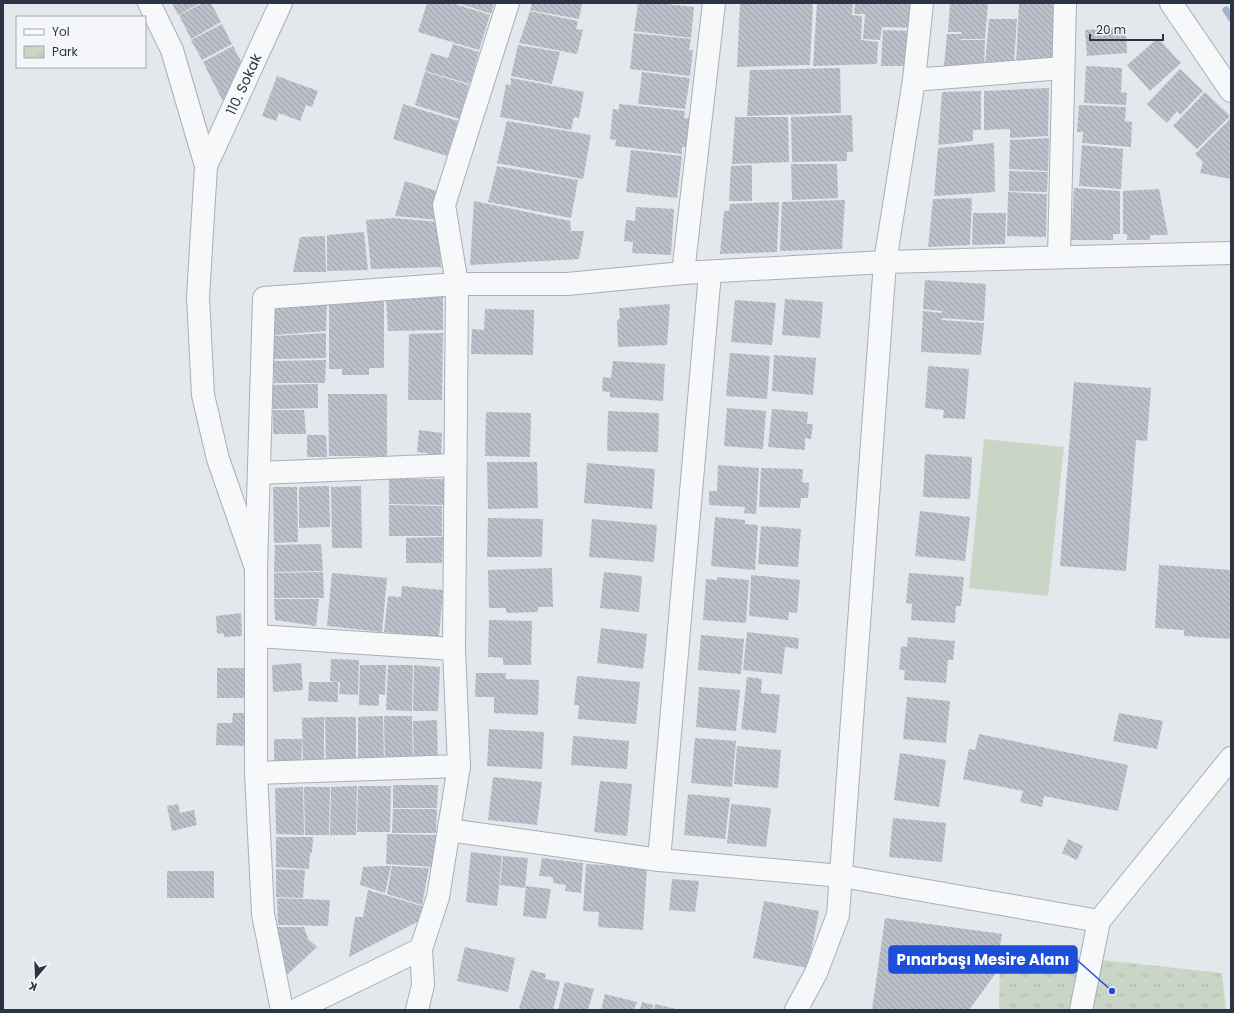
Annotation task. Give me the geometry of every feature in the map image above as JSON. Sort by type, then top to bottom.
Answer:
[{"type":"street","points":[[149,3],[172,50],[206,166],[198,296],[203,395],[218,459],[256,568]]},
{"type":"street","name":"110. Sokak","points":[[206,166],[282,3]]},
{"type":"street","points":[[417,1010],[423,985],[421,949],[438,898],[458,766],[454,649],[457,284],[444,205],[508,3]]},
{"type":"street","points":[[683,274],[714,3]]},
{"type":"street","points":[[796,1010],[816,973],[838,915],[886,262],[914,80],[922,3]]},
{"type":"street","points":[[1059,256],[1065,3]]},
{"type":"street","points":[[1171,3],[1231,91]]},
{"type":"street","points":[[914,80],[1063,68]]},
{"type":"street","points":[[282,1010],[263,914],[256,773],[256,568],[264,298],[457,284],[567,284],[683,274],[886,262],[1059,256],[1231,253]]},
{"type":"street","points":[[659,860],[710,273]]},
{"type":"street","points":[[259,472],[455,466]]},
{"type":"street","points":[[257,636],[454,649]]},
{"type":"street","points":[[1081,1010],[1099,921],[1231,758]]},
{"type":"street","points":[[256,773],[458,766]]},
{"type":"street","points":[[449,830],[659,860],[842,876],[1099,921]]},
{"type":"street","points":[[296,1010],[421,949]]},
{"type":"green space","points":[[984,439],[1064,447],[1048,596],[969,588]]},
{"type":"green space","points":[[1000,949],[1222,973],[1226,1010],[999,1010]]},
{"type":"building","points":[[172,3],[200,3],[178,15]]},
{"type":"building","points":[[203,3],[211,3],[221,22],[191,39],[179,15]]},
{"type":"building","points":[[427,3],[452,3],[490,15],[479,50],[418,32]]},
{"type":"building","points":[[458,3],[494,3],[491,14]]},
{"type":"building","points":[[532,3],[582,3],[579,19],[530,10]]},
{"type":"building","points":[[638,3],[657,3],[694,7],[691,38],[634,31]]},
{"type":"building","points":[[740,3],[813,3],[810,65],[737,67]]},
{"type":"building","points":[[817,3],[853,3],[852,15],[862,16],[861,40],[878,42],[877,64],[813,66]]},
{"type":"building","points":[[855,3],[914,3],[912,28],[882,27],[880,40],[863,39],[865,14],[854,14]]},
{"type":"building","points":[[950,3],[988,3],[985,39],[961,39],[985,40],[984,65],[944,66],[947,34],[961,34],[962,32],[948,32]]},
{"type":"building","points":[[1019,3],[1059,3],[1055,61],[1016,63]]},
{"type":"building","points":[[530,11],[578,21],[576,29],[583,30],[577,54],[519,43]]},
{"type":"building","points":[[989,19],[1017,19],[1014,63],[985,64]]},
{"type":"building","points":[[222,24],[232,44],[202,60],[191,40]]},
{"type":"building","points":[[1126,27],[1127,53],[1087,56],[1085,30]]},
{"type":"building","points":[[883,30],[914,31],[911,66],[881,66]]},
{"type":"building","points":[[634,33],[691,39],[689,50],[693,50],[690,76],[630,69]]},
{"type":"building","points":[[1158,38],[1181,63],[1150,91],[1127,65]]},
{"type":"building","points":[[453,44],[479,52],[470,84],[425,71],[431,53],[448,58]]},
{"type":"building","points":[[518,45],[560,52],[552,84],[511,76]]},
{"type":"building","points":[[233,46],[248,75],[229,113],[203,62]]},
{"type":"building","points":[[1086,66],[1122,68],[1121,92],[1127,93],[1126,105],[1084,103]]},
{"type":"building","points":[[840,68],[841,113],[747,116],[750,70]]},
{"type":"building","points":[[1180,69],[1203,91],[1180,115],[1177,111],[1167,123],[1147,104]]},
{"type":"building","points":[[425,72],[469,85],[459,119],[415,105]]},
{"type":"building","points":[[642,72],[690,78],[685,109],[638,104]]},
{"type":"building","points":[[277,76],[318,91],[312,107],[306,105],[300,121],[279,113],[276,121],[262,116]]},
{"type":"building","points":[[511,78],[584,92],[579,118],[574,117],[571,130],[500,117],[506,84],[511,85]]},
{"type":"building","points":[[1049,88],[1048,136],[1010,138],[1010,129],[984,130],[984,91]]},
{"type":"building","points":[[981,91],[981,130],[973,130],[973,141],[938,145],[942,92]]},
{"type":"building","points":[[1205,92],[1230,116],[1197,149],[1173,126]]},
{"type":"building","points":[[403,104],[458,121],[447,156],[393,139]]},
{"type":"building","points":[[619,104],[685,111],[684,118],[691,118],[687,147],[682,147],[682,154],[615,146],[616,140],[610,139],[613,109],[619,110]]},
{"type":"building","points":[[1079,105],[1126,107],[1125,121],[1132,122],[1131,147],[1082,143],[1083,132],[1077,132]]},
{"type":"building","points":[[852,115],[853,152],[847,152],[847,161],[792,162],[791,117]]},
{"type":"building","points":[[735,117],[788,117],[789,162],[732,164]]},
{"type":"building","points":[[1231,118],[1231,179],[1200,173],[1203,162],[1195,154]]},
{"type":"building","points":[[507,121],[591,135],[583,179],[497,163]]},
{"type":"building","points":[[1049,138],[1048,171],[1009,169],[1010,140]]},
{"type":"building","points":[[994,143],[995,192],[934,196],[938,148]]},
{"type":"building","points":[[1082,145],[1123,149],[1121,189],[1079,186]]},
{"type":"building","points":[[631,150],[682,156],[677,198],[626,192]]},
{"type":"building","points":[[791,164],[837,164],[838,198],[792,200]]},
{"type":"building","points":[[752,165],[752,201],[729,201],[731,166]]},
{"type":"building","points":[[497,166],[578,180],[571,218],[488,202]]},
{"type":"building","points":[[1009,171],[1048,172],[1047,192],[1009,191]]},
{"type":"building","points":[[405,181],[437,191],[439,220],[395,216]]},
{"type":"building","points":[[1074,188],[1120,191],[1120,234],[1113,234],[1113,240],[1071,240]]},
{"type":"building","points":[[1159,189],[1168,235],[1150,235],[1150,240],[1127,240],[1127,234],[1123,234],[1123,191]]},
{"type":"building","points":[[1008,192],[1047,194],[1046,237],[1007,236]]},
{"type":"building","points":[[972,198],[970,245],[928,247],[933,199]]},
{"type":"building","points":[[845,200],[842,249],[780,251],[782,202]]},
{"type":"building","points":[[474,201],[570,221],[571,231],[584,231],[579,259],[470,265]]},
{"type":"building","points":[[779,202],[777,252],[720,254],[724,211],[729,211],[730,204]]},
{"type":"building","points":[[636,207],[674,209],[671,255],[632,253],[633,242],[624,241],[626,220],[635,221]]},
{"type":"building","points":[[973,213],[1006,213],[1005,244],[972,245]]},
{"type":"building","points":[[394,218],[438,222],[441,267],[371,269],[366,220]]},
{"type":"building","points":[[364,232],[368,270],[327,271],[327,235]]},
{"type":"building","points":[[325,236],[326,272],[293,272],[300,237]]},
{"type":"building","points":[[925,280],[986,284],[984,321],[942,318],[942,320],[984,323],[981,355],[921,352],[923,311],[942,313],[942,311],[923,309]]},
{"type":"building","points":[[443,295],[443,330],[388,331],[386,298]]},
{"type":"building","points":[[785,299],[823,302],[820,338],[782,335]]},
{"type":"building","points":[[384,300],[384,368],[369,368],[369,375],[342,375],[342,369],[329,369],[329,303]]},
{"type":"building","points":[[735,300],[776,303],[772,345],[731,342]]},
{"type":"building","points":[[327,302],[326,331],[274,335],[274,305]]},
{"type":"building","points":[[670,304],[667,345],[618,347],[617,320],[620,319],[619,308]]},
{"type":"building","points":[[485,309],[534,310],[533,355],[471,354],[472,329],[484,330]]},
{"type":"building","points":[[326,333],[326,358],[274,359],[274,336]]},
{"type":"building","points":[[443,333],[442,400],[408,400],[409,334]]},
{"type":"building","points":[[730,353],[770,356],[767,399],[726,396]]},
{"type":"building","points":[[774,355],[816,358],[813,395],[772,391]]},
{"type":"building","points":[[326,360],[325,383],[274,383],[274,361]]},
{"type":"building","points":[[613,361],[665,364],[663,401],[610,397],[610,392],[602,391],[603,377],[611,378]]},
{"type":"building","points":[[928,366],[969,369],[965,419],[943,418],[944,410],[925,408]]},
{"type":"building","points":[[1074,382],[1151,388],[1147,441],[1136,440],[1126,571],[1060,566]]},
{"type":"building","points":[[318,384],[318,408],[273,409],[273,385]]},
{"type":"building","points":[[328,394],[387,394],[387,456],[329,456]]},
{"type":"building","points":[[727,408],[766,411],[763,449],[724,446]]},
{"type":"building","points":[[772,409],[808,412],[807,424],[813,424],[811,439],[805,438],[805,450],[768,447]]},
{"type":"building","points":[[273,410],[304,410],[306,434],[273,434]]},
{"type":"building","points":[[608,411],[659,413],[658,452],[607,451]]},
{"type":"building","points":[[486,412],[531,413],[530,457],[485,456]]},
{"type":"building","points":[[419,430],[442,433],[441,455],[417,452]]},
{"type":"building","points":[[307,435],[326,435],[327,457],[307,457]]},
{"type":"building","points":[[925,454],[972,457],[970,499],[923,497]]},
{"type":"building","points":[[487,462],[537,462],[538,508],[488,509]]},
{"type":"building","points":[[587,463],[655,469],[652,509],[584,503]]},
{"type":"building","points":[[718,465],[759,468],[756,514],[744,513],[745,507],[709,505],[709,491],[717,491]]},
{"type":"building","points":[[761,468],[803,469],[802,482],[809,483],[808,498],[801,498],[800,508],[759,507]]},
{"type":"building","points":[[389,479],[448,479],[448,505],[389,504]]},
{"type":"building","points":[[329,486],[330,527],[299,528],[299,487]]},
{"type":"building","points":[[361,486],[362,548],[332,548],[331,487]]},
{"type":"building","points":[[273,487],[297,487],[298,542],[274,543]]},
{"type":"building","points":[[389,505],[442,506],[442,536],[389,536]]},
{"type":"building","points":[[920,511],[970,517],[965,561],[915,556]]},
{"type":"building","points":[[715,517],[745,520],[745,524],[758,525],[755,570],[711,566]]},
{"type":"building","points":[[488,518],[543,519],[542,557],[487,557]]},
{"type":"building","points":[[592,519],[657,525],[654,562],[589,557]]},
{"type":"building","points":[[761,526],[801,529],[798,567],[758,564]]},
{"type":"building","points":[[443,537],[442,563],[406,563],[406,538]]},
{"type":"building","points":[[321,544],[323,571],[274,572],[275,545]]},
{"type":"building","points":[[1159,565],[1231,570],[1231,639],[1184,636],[1184,630],[1155,628]]},
{"type":"building","points":[[552,568],[553,607],[538,607],[538,612],[506,613],[506,608],[489,608],[488,570]]},
{"type":"building","points":[[323,572],[324,598],[274,598],[274,573]]},
{"type":"building","points":[[604,572],[642,576],[639,612],[600,608]]},
{"type":"building","points":[[332,573],[387,578],[382,632],[327,626]]},
{"type":"building","points":[[909,573],[964,577],[961,606],[956,606],[955,623],[911,620],[912,604],[906,603]]},
{"type":"building","points":[[751,575],[800,580],[797,613],[789,612],[788,620],[749,616]]},
{"type":"building","points":[[717,577],[749,580],[746,623],[703,620],[706,579],[717,580]]},
{"type":"building","points":[[402,586],[443,590],[439,637],[384,632],[388,596],[401,597]]},
{"type":"building","points":[[274,599],[319,599],[316,626],[275,620]]},
{"type":"building","points":[[241,613],[242,636],[224,637],[224,634],[217,633],[216,616]]},
{"type":"building","points":[[489,620],[532,621],[531,665],[503,665],[503,658],[488,657]]},
{"type":"building","points":[[601,628],[647,634],[643,669],[597,663]]},
{"type":"building","points":[[747,632],[799,638],[798,649],[785,647],[782,674],[743,670]]},
{"type":"building","points":[[701,635],[744,639],[741,674],[698,670]]},
{"type":"building","points":[[908,637],[955,641],[953,660],[948,660],[946,683],[904,680],[905,670],[899,670],[901,646],[907,647]]},
{"type":"building","points":[[331,659],[359,660],[358,695],[339,694],[340,682],[330,681]]},
{"type":"building","points":[[301,663],[303,690],[273,692],[272,665]]},
{"type":"building","points":[[360,665],[386,665],[385,695],[379,694],[379,706],[359,705]]},
{"type":"building","points":[[388,665],[413,665],[412,711],[386,710]]},
{"type":"building","points":[[414,665],[440,667],[438,711],[413,711]]},
{"type":"building","points":[[217,668],[244,668],[244,698],[217,698]]},
{"type":"building","points":[[476,673],[506,673],[505,679],[539,680],[538,715],[494,713],[494,697],[475,697]]},
{"type":"building","points":[[577,676],[640,682],[636,724],[578,719],[579,705],[574,705]]},
{"type":"building","points":[[747,677],[762,679],[761,693],[780,695],[776,733],[741,729]]},
{"type":"building","points":[[309,682],[338,682],[338,702],[308,701]]},
{"type":"building","points":[[699,687],[740,690],[736,731],[696,727]]},
{"type":"building","points":[[907,697],[950,701],[946,743],[903,739]]},
{"type":"building","points":[[233,713],[247,713],[246,746],[216,745],[217,723],[232,723]]},
{"type":"building","points":[[1119,713],[1163,721],[1157,749],[1113,741]]},
{"type":"building","points":[[383,716],[384,766],[358,766],[358,717]]},
{"type":"building","points":[[384,716],[412,716],[413,765],[385,765]]},
{"type":"building","points":[[324,717],[324,767],[303,767],[302,718]]},
{"type":"building","points":[[325,717],[356,717],[356,766],[326,766]]},
{"type":"building","points":[[437,720],[438,765],[414,765],[413,721]]},
{"type":"building","points":[[489,729],[544,732],[542,769],[487,766]]},
{"type":"building","points":[[979,734],[1128,765],[1118,811],[1044,796],[1042,807],[1020,802],[1023,791],[963,779],[969,749],[975,750]]},
{"type":"building","points":[[573,736],[629,741],[627,769],[571,765]]},
{"type":"building","points":[[695,738],[736,741],[732,787],[691,783]]},
{"type":"building","points":[[274,739],[302,739],[301,768],[274,768]]},
{"type":"building","points":[[737,746],[781,750],[778,788],[734,784]]},
{"type":"building","points":[[900,753],[946,760],[939,807],[894,800]]},
{"type":"building","points":[[493,777],[542,782],[537,825],[488,820]]},
{"type":"building","points":[[600,781],[632,784],[627,836],[594,832]]},
{"type":"building","points":[[393,785],[438,785],[437,808],[393,808]]},
{"type":"building","points":[[357,786],[356,835],[330,835],[331,787]]},
{"type":"building","points":[[358,786],[391,786],[390,832],[357,832]]},
{"type":"building","points":[[303,787],[304,835],[276,834],[275,788]]},
{"type":"building","points":[[304,787],[330,787],[329,835],[305,835]]},
{"type":"building","points":[[688,794],[730,798],[725,839],[684,835]]},
{"type":"building","points":[[178,804],[180,813],[194,810],[197,825],[172,831],[167,806]]},
{"type":"building","points":[[731,804],[771,808],[766,847],[727,843]]},
{"type":"building","points":[[393,809],[437,809],[436,833],[392,833]]},
{"type":"building","points":[[893,818],[946,823],[942,862],[889,857]]},
{"type":"building","points":[[387,834],[436,835],[434,867],[386,864]]},
{"type":"building","points":[[276,837],[313,837],[309,869],[276,867]]},
{"type":"building","points":[[1068,839],[1083,846],[1077,860],[1062,853]]},
{"type":"building","points":[[471,852],[502,856],[497,906],[466,902]]},
{"type":"building","points":[[503,856],[528,858],[525,888],[500,885]]},
{"type":"building","points":[[542,858],[583,863],[581,893],[565,891],[566,885],[553,883],[553,877],[539,876]]},
{"type":"building","points":[[586,864],[647,868],[643,930],[598,927],[599,912],[583,911]]},
{"type":"building","points":[[391,866],[385,893],[360,885],[363,867]]},
{"type":"building","points":[[392,866],[429,868],[422,905],[387,894]]},
{"type":"building","points":[[276,869],[305,870],[303,898],[276,897]]},
{"type":"building","points":[[167,871],[214,871],[214,898],[167,898]]},
{"type":"building","points":[[672,879],[699,881],[695,912],[669,910]]},
{"type":"building","points":[[526,886],[551,889],[546,919],[523,916]]},
{"type":"building","points":[[368,890],[425,907],[423,919],[349,957],[355,917],[363,917]]},
{"type":"building","points":[[277,898],[330,900],[328,926],[278,925]]},
{"type":"building","points":[[764,901],[819,911],[808,968],[753,958]]},
{"type":"building","points":[[885,918],[1002,934],[996,973],[969,1010],[872,1010]]},
{"type":"building","points":[[277,927],[304,927],[308,939],[317,947],[288,974],[278,967]]},
{"type":"building","points":[[465,947],[515,958],[508,992],[457,981]]},
{"type":"building","points":[[531,970],[546,974],[545,979],[560,982],[553,1010],[525,1010],[519,1008]]},
{"type":"building","points":[[565,982],[594,989],[588,1010],[558,1010]]},
{"type":"building","points":[[605,994],[637,1002],[634,1010],[601,1010]]},
{"type":"building","points":[[642,1002],[653,1005],[652,1010],[640,1010]]},
{"type":"building","points":[[655,1004],[676,1009],[676,1010],[654,1010]]},
{"type":"waterway","points":[[1226,10],[1231,18]]},
{"type":"place","name":"Pınarbaşı Mesire Alanı","points":[[1112,991]]}]
